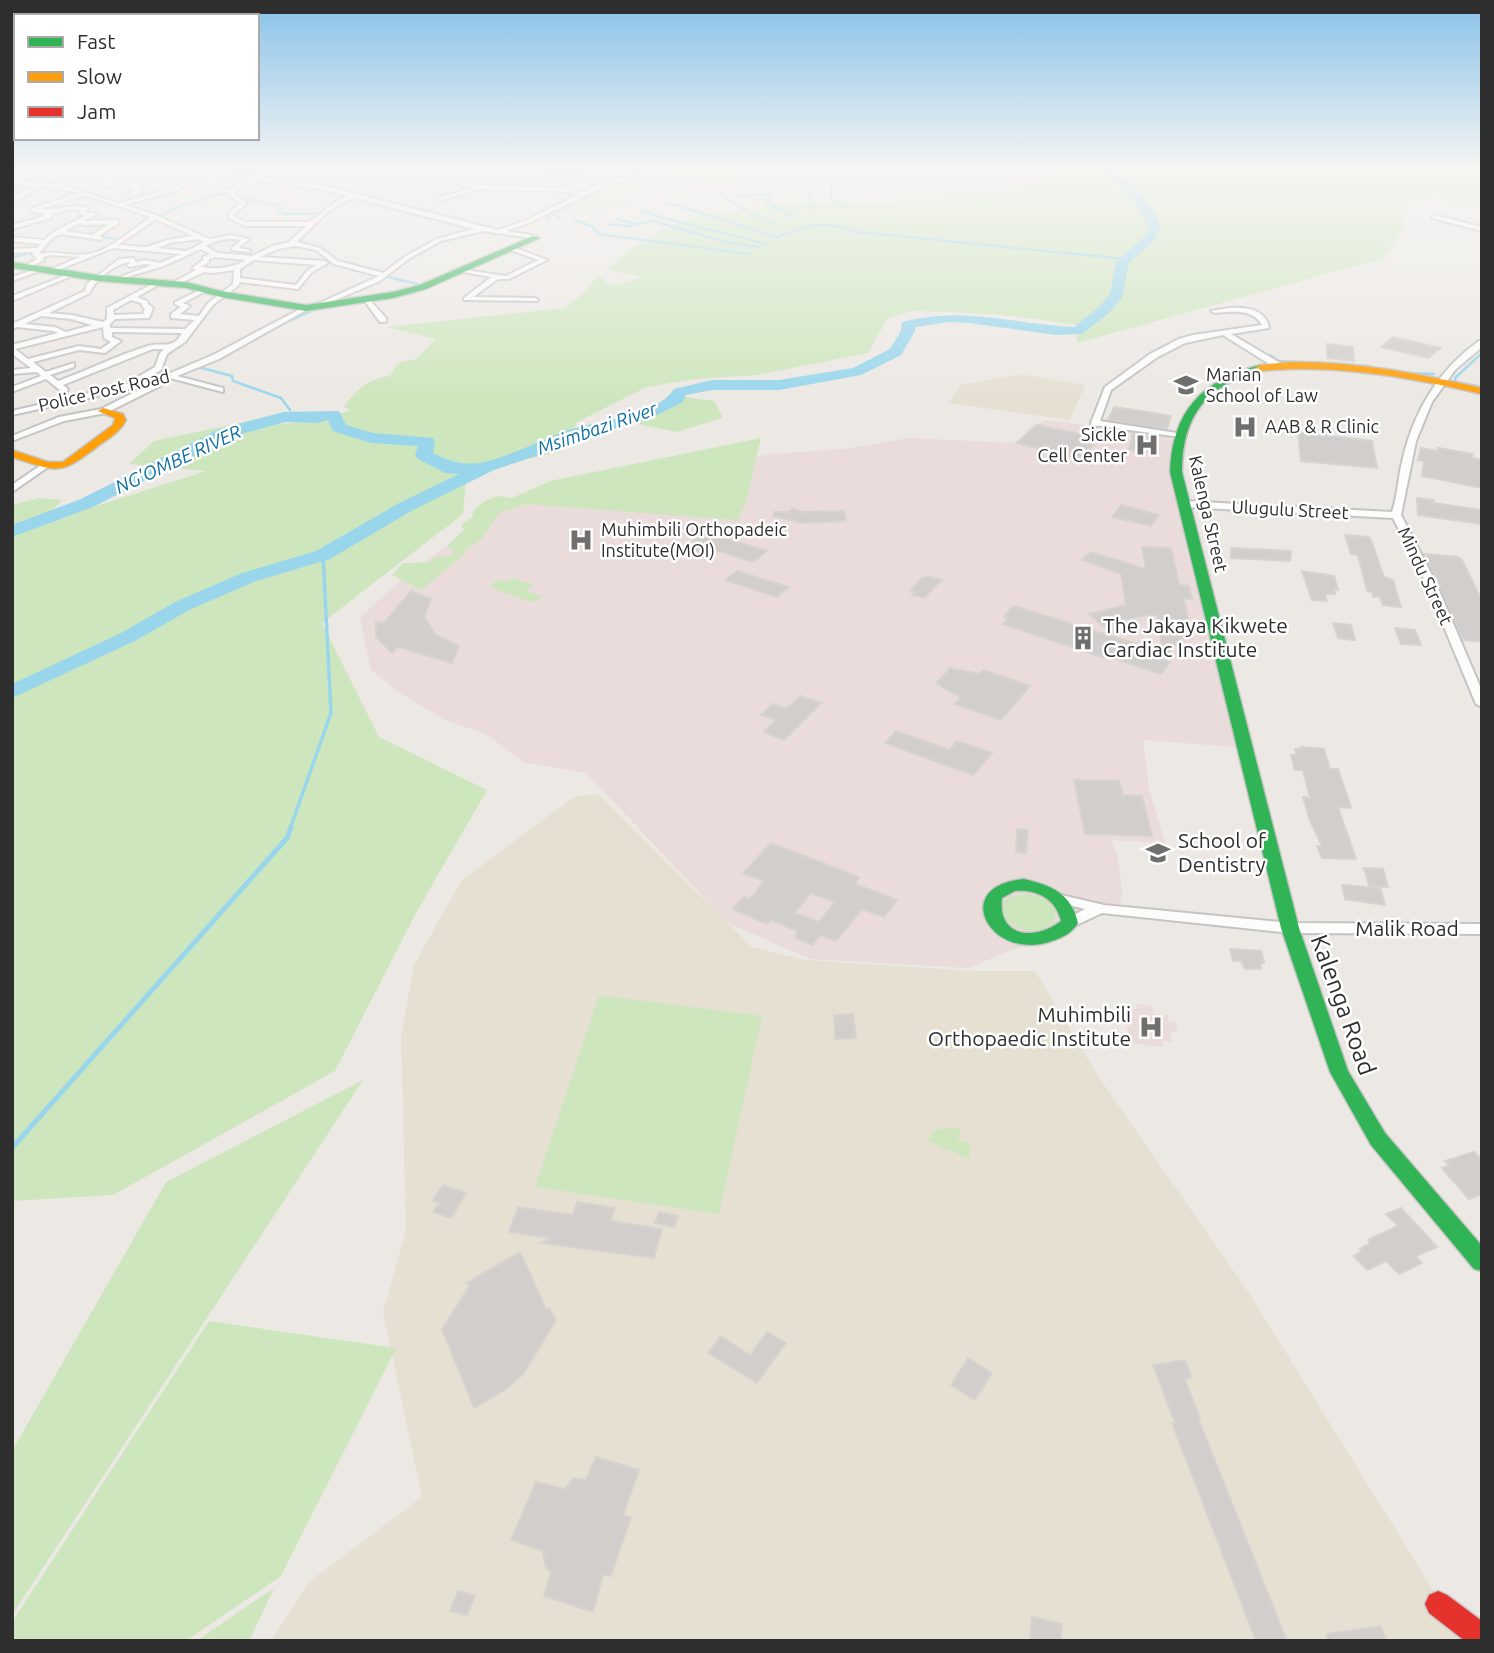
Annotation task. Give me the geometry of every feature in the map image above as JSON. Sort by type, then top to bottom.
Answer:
[{"type":"street","points":[[12,279],[34,261],[66,247]]},
{"type":"street","points":[[12,251],[19,249],[34,261],[88,257],[109,247]]},
{"type":"street","points":[[119,247],[165,251],[204,259],[215,255],[323,264]]},
{"type":"street","points":[[146,251],[156,247]]},
{"type":"street","points":[[119,279],[135,271],[162,265],[200,247]]},
{"type":"street","points":[[205,247],[215,255]]},
{"type":"street","points":[[236,247],[234,249],[262,253]]},
{"type":"street","points":[[28,361],[79,348],[97,352],[113,345],[117,341],[108,338],[106,324],[109,309],[129,297],[202,270],[237,268],[262,253],[280,247]]},
{"type":"street","points":[[306,247],[320,251],[331,261],[383,275]]},
{"type":"street","name":"Police Post Road","points":[[12,413],[170,376],[216,357],[306,308],[378,280],[428,247]]},
{"type":"street","points":[[12,257],[34,261],[71,275],[166,284],[306,308],[424,287],[517,247]]},
{"type":"street","points":[[460,270],[507,278],[544,260],[513,249]]},
{"type":"street","points":[[14,326],[88,292],[89,285],[121,260],[157,256],[165,251]]},
{"type":"street","points":[[55,253],[88,257]]},
{"type":"street","points":[[202,270],[195,268],[207,260],[204,259]]},
{"type":"street","points":[[133,260],[137,261],[130,265],[143,262],[162,265]]},
{"type":"street","points":[[238,280],[298,287],[303,277],[331,261]]},
{"type":"street","points":[[285,270],[294,263]]},
{"type":"street","points":[[136,383],[158,368],[164,353],[182,340],[210,304],[236,285],[237,268]]},
{"type":"street","points":[[14,297],[71,275]]},
{"type":"street","points":[[496,277],[466,299],[535,300]]},
{"type":"street","points":[[201,318],[174,316],[186,306],[177,303],[204,290]]},
{"type":"street","points":[[12,348],[146,316],[149,308],[144,305],[145,302],[129,297]]},
{"type":"street","points":[[366,299],[383,320]]},
{"type":"street","points":[[1177,435],[1095,423],[1108,389],[1138,366],[1182,341],[1262,329],[1266,323],[1260,316],[1245,310],[1215,312]]},
{"type":"street","points":[[40,314],[106,324],[187,331]]},
{"type":"street","points":[[14,326],[55,329],[68,336],[79,348]]},
{"type":"street","points":[[1224,333],[1277,365]]},
{"type":"street","name":"Mindu Street","points":[[1482,343],[1440,382],[1429,396],[1403,478],[1403,497],[1396,515],[1430,581],[1482,704]]},
{"type":"street","points":[[58,384],[152,347],[171,347]]},
{"type":"street","points":[[12,348],[75,397]]},
{"type":"street","points":[[15,387],[44,373],[71,365]]},
{"type":"street","name":"Kalenga Street","points":[[1290,928],[1184,504],[1175,463],[1177,435],[1184,417],[1207,391],[1248,371],[1277,365],[1342,366],[1482,391]]},
{"type":"street","points":[[13,372],[44,373]]},
{"type":"street","points":[[170,376],[220,390]]},
{"type":"street","points":[[103,411],[157,384],[150,382]]},
{"type":"street","points":[[103,411],[119,416],[121,420],[117,427],[70,463],[47,465],[13,450],[22,434],[85,412],[103,411]]},
{"type":"street","points":[[12,428],[22,434]]},
{"type":"street","points":[[12,489],[47,465]]},
{"type":"street","name":"Ulugulu Street","points":[[1184,504],[1396,515]]},
{"type":"street","points":[[1070,923],[1068,906],[1061,899],[1036,886],[1012,886],[994,895],[988,911],[998,927],[1007,934],[1028,940],[1054,937],[1085,914],[1104,909]]},
{"type":"street","name":"Malik Road","points":[[1061,899],[1104,909],[1290,928],[1482,929]]},
{"type":"street","name":"Kalenga Road","points":[[1290,928],[1339,1072],[1378,1139],[1482,1262]]},
{"type":"street","points":[[1438,1604],[1482,1637]]},
{"type":"shaded area","points":[[1021,374],[1085,385],[1070,420],[949,403],[960,385]]},
{"type":"shaded area","points":[[1046,420],[1161,435],[1175,441],[1170,458],[1170,474],[1181,503],[1187,552],[1208,621],[1235,747],[1143,740],[1149,789],[1165,843],[1112,840],[1118,859],[1122,891],[1119,913],[1090,918],[968,968],[810,959],[728,923],[586,773],[523,762],[486,734],[445,720],[400,693],[371,670],[360,617],[402,579],[495,510],[770,454],[844,449],[909,438],[1012,443],[1021,439],[1031,426]]},
{"type":"shaded area","points":[[598,794],[752,947],[806,960],[971,971],[1035,971],[1098,1076],[1251,1296],[1438,1598],[1482,1641],[271,1641],[310,1581],[422,1497],[383,1312],[406,1230],[401,1037],[414,965],[461,881],[574,797]]},
{"type":"shaded area","name":"Muhimbili Orthopaedic Institute","points":[[1137,1004],[1153,1006],[1154,1014],[1168,1015],[1168,1021],[1176,1022],[1177,1032],[1170,1032],[1172,1042],[1163,1041],[1163,1047],[1136,1044],[1130,1040],[1124,1016],[1133,1017],[1132,1009],[1137,1009]]},
{"type":"green space","points":[[1391,247],[1384,258],[1077,343],[1076,325],[1014,316],[912,311],[887,319],[868,353],[757,375],[695,379],[647,387],[577,422],[560,452],[521,460],[466,480],[463,514],[322,623],[379,737],[487,790],[416,913],[335,1071],[113,1195],[12,1201],[12,505],[39,498],[62,500],[40,524],[206,471],[129,464],[154,441],[254,420],[235,428],[323,420],[351,410],[344,407],[358,390],[369,382],[390,376],[398,363],[416,359],[436,339],[386,327],[564,308],[585,292],[597,275],[612,286],[643,277],[607,270],[633,248]]},
{"type":"green space","points":[[684,397],[714,401],[723,418],[676,432],[638,424]]},
{"type":"green space","points":[[761,438],[747,499],[738,520],[525,504],[498,514],[481,540],[464,551],[466,553],[421,590],[392,575],[403,563],[432,562],[434,558],[452,556],[454,550],[447,546],[465,529],[461,527],[472,518],[473,511],[486,500],[499,496],[512,498],[550,481]]},
{"type":"green space","points":[[514,578],[533,585],[525,591],[542,596],[540,599],[530,602],[489,587],[497,580]]},
{"type":"green space","points":[[1029,894],[1046,899],[1056,910],[1054,922],[1035,931],[1014,926],[1003,917],[1002,905],[1008,899]]},
{"type":"green space","points":[[599,995],[762,1016],[719,1214],[535,1187]]},
{"type":"green space","points":[[363,1080],[12,1615],[12,1451],[166,1182]]},
{"type":"green space","points":[[960,1128],[958,1140],[970,1144],[969,1159],[927,1141],[937,1129]]},
{"type":"green space","points":[[209,1321],[396,1348],[281,1576],[186,1641],[12,1641],[12,1622]]},
{"type":"green space","points":[[274,1588],[249,1641],[196,1641]]},
{"type":"building","points":[[1393,337],[1441,348],[1428,358],[1381,347]]},
{"type":"building","points":[[1327,344],[1353,347],[1354,361],[1327,358]]},
{"type":"building","points":[[1114,407],[1171,416],[1167,429],[1108,420]]},
{"type":"building","points":[[1037,425],[1094,437],[1090,444],[1094,445],[1080,459],[1017,443]]},
{"type":"building","points":[[1298,432],[1372,441],[1377,468],[1301,461]]},
{"type":"building","points":[[1133,433],[1156,436],[1153,452],[1129,450]]},
{"type":"building","points":[[1421,448],[1473,454],[1472,458],[1482,460],[1482,488],[1422,476],[1424,461],[1418,460]]},
{"type":"building","points":[[1417,498],[1482,510],[1482,524],[1418,515]]},
{"type":"building","points":[[1121,505],[1159,515],[1151,526],[1112,517]]},
{"type":"building","points":[[792,508],[801,512],[844,511],[846,521],[802,523],[774,516],[774,512],[790,512]]},
{"type":"building","points":[[704,532],[767,551],[753,562],[712,549],[706,554],[686,547]]},
{"type":"building","points":[[1345,535],[1368,537],[1371,540],[1384,577],[1393,580],[1401,607],[1383,605],[1380,597],[1373,597],[1372,592],[1367,591],[1358,555],[1351,554]]},
{"type":"building","points":[[1142,547],[1171,548],[1179,585],[1189,586],[1192,599],[1184,599],[1192,639],[1180,638],[1163,660],[1170,662],[1161,674],[1003,624],[1008,618],[1004,617],[1014,606],[1163,652],[1157,615],[1146,615],[1103,626],[1089,614],[1126,605],[1121,574],[1082,560],[1091,552],[1146,569]]},
{"type":"building","points":[[1231,548],[1291,551],[1290,561],[1231,558]]},
{"type":"building","points":[[1425,554],[1458,557],[1462,560],[1479,595],[1482,595],[1482,642],[1463,640]]},
{"type":"building","points":[[737,571],[789,587],[777,597],[725,580]]},
{"type":"building","points":[[1302,571],[1334,576],[1338,590],[1334,589],[1335,594],[1325,594],[1327,601],[1312,600]]},
{"type":"building","points":[[922,578],[942,580],[924,598],[912,595],[915,592],[910,591]]},
{"type":"building","points":[[411,591],[431,599],[424,617],[436,635],[459,646],[452,663],[398,647],[392,653],[376,637],[376,622],[384,623]]},
{"type":"building","points":[[1333,623],[1351,625],[1355,640],[1338,638]]},
{"type":"building","points":[[1395,628],[1415,630],[1421,645],[1401,644]]},
{"type":"building","points":[[950,668],[980,674],[983,670],[1030,686],[1001,720],[955,704],[961,698],[936,683]]},
{"type":"building","points":[[801,696],[821,703],[784,740],[764,732],[775,720],[761,715],[773,704],[786,709]]},
{"type":"building","points":[[896,731],[949,750],[957,741],[992,753],[973,775],[885,743]]},
{"type":"building","points":[[1301,747],[1324,749],[1330,769],[1338,769],[1351,808],[1338,807],[1356,859],[1322,858],[1317,846],[1322,846],[1303,797],[1310,798],[1303,770],[1295,770],[1291,755],[1297,755],[1295,749],[1302,749]]},
{"type":"building","name":"School of Dentistry","points":[[1074,780],[1119,781],[1123,795],[1142,796],[1152,836],[1085,834]]},
{"type":"building","points":[[1017,829],[1028,830],[1026,853],[1016,852]]},
{"type":"building","points":[[771,843],[859,877],[855,884],[897,900],[884,917],[862,909],[836,941],[821,935],[812,945],[795,938],[797,931],[771,920],[767,924],[732,909],[744,897],[750,899],[764,881],[743,873]],"holes":[[[811,893],[835,902],[819,922],[795,913]]]},
{"type":"building","points":[[1364,868],[1383,869],[1388,887],[1369,885]]},
{"type":"building","points":[[1342,885],[1380,888],[1385,905],[1345,899]]},
{"type":"building","points":[[1230,949],[1261,951],[1264,963],[1260,963],[1261,969],[1245,969],[1241,961],[1233,961]]},
{"type":"building","points":[[853,1014],[856,1038],[835,1039],[834,1015]]},
{"type":"building","points":[[1474,1152],[1482,1160],[1482,1194],[1469,1199],[1442,1168],[1449,1166],[1445,1161]]},
{"type":"building","points":[[443,1185],[466,1193],[451,1218],[433,1212],[439,1203],[432,1201]]},
{"type":"building","points":[[577,1202],[615,1208],[611,1221],[662,1229],[654,1258],[540,1243],[551,1238],[509,1232],[518,1207],[573,1215]]},
{"type":"building","points":[[1401,1208],[1437,1247],[1416,1256],[1422,1263],[1399,1274],[1386,1261],[1367,1270],[1354,1256],[1370,1243],[1368,1240],[1398,1226],[1386,1214]]},
{"type":"building","points":[[659,1212],[678,1216],[674,1227],[655,1223]]},
{"type":"building","points":[[520,1252],[546,1309],[549,1308],[556,1320],[524,1373],[508,1388],[474,1408],[442,1329],[470,1285],[466,1283]]},
{"type":"building","points":[[767,1332],[786,1343],[757,1383],[708,1353],[721,1336],[750,1355]]},
{"type":"building","points":[[968,1358],[992,1373],[975,1400],[951,1385]]},
{"type":"building","points":[[1185,1360],[1192,1378],[1185,1379],[1198,1418],[1287,1641],[1256,1641],[1172,1423],[1175,1423],[1153,1365]]},
{"type":"building","points":[[596,1457],[639,1470],[623,1515],[631,1517],[611,1576],[603,1575],[593,1612],[544,1596],[551,1572],[546,1568],[543,1551],[511,1540],[536,1482],[564,1489],[574,1478],[586,1480]]},
{"type":"building","points":[[458,1591],[475,1596],[467,1615],[450,1611]]},
{"type":"building","points":[[1032,1617],[1062,1624],[1061,1641],[1030,1641]]},
{"type":"building","points":[[1380,1626],[1387,1641],[1327,1641],[1327,1634]]},
{"type":"waterway","points":[[698,247],[750,254]]},
{"type":"waterway","points":[[1008,247],[1125,259]]},
{"type":"waterway","name":"Msimbazi River","points":[[12,692],[128,637],[182,606],[249,577],[323,555],[407,506],[488,466],[554,444],[570,435],[643,416],[677,399],[680,392],[712,385],[779,385],[856,372],[896,352],[908,331],[907,325],[928,320],[970,319],[1077,331],[1104,310],[1117,295],[1123,262],[1140,247]]},
{"type":"waterway","points":[[12,258],[35,251]]},
{"type":"waterway","points":[[380,275],[425,286]]},
{"type":"waterway","points":[[188,288],[210,294]]},
{"type":"waterway","points":[[271,329],[318,308]]},
{"type":"waterway","points":[[1482,353],[1455,378],[1456,382],[1482,387]]},
{"type":"waterway","points":[[1270,355],[1279,361],[1369,366]]},
{"type":"waterway","points":[[198,367],[232,376],[233,381],[281,398],[290,410]]},
{"type":"waterway","points":[[1408,373],[1434,374]]},
{"type":"waterway","points":[[159,382],[171,378]]},
{"type":"waterway","points":[[90,393],[136,382]]},
{"type":"waterway","name":"NG'OMBE RIVER","points":[[12,531],[87,503],[225,433],[270,423],[284,417],[317,418],[333,414],[339,428],[371,438],[427,442],[424,455],[451,469],[478,467]]},
{"type":"waterway","points":[[290,829],[331,713],[323,555]]},
{"type":"waterway","points":[[12,1148],[287,838],[291,827]]},
{"type":"traffic: fast","points":[[12,265],[98,278],[186,285],[221,294],[306,308],[393,295],[423,287],[515,247]]},
{"type":"traffic: fast","points":[[1260,368],[1224,381],[1209,391],[1197,404],[1180,435],[1176,472],[1290,928],[1339,1072],[1378,1139],[1482,1262]]},
{"type":"traffic: fast","points":[[1024,885],[1055,895],[1068,913],[1070,923],[1045,937],[1016,938],[1004,932],[996,923],[992,911],[994,895],[1012,886],[1024,885]]},
{"type":"traffic: slow","points":[[1260,368],[1288,365],[1344,366],[1482,391]]},
{"type":"traffic: slow","points":[[12,453],[47,465],[66,465],[117,427],[121,420],[119,416],[103,411]]},
{"type":"traffic: jam","points":[[1438,1604],[1482,1637]]},
{"type":"place","name":"Marian School of Law","points":[[1186,385]]},
{"type":"place","name":"AAB & R Clinic","points":[[1245,427]]},
{"type":"place","name":"Sickle Cell Center","points":[[1147,445]]},
{"type":"place","name":"Muhimbili Orthopadeic Institute(MOI)","points":[[581,540]]},
{"type":"place","name":"The Jakaya Kikwete Cardiac Institute","points":[[1083,638]]},
{"type":"place","name":"School of Dentistry","points":[[1158,853]]},
{"type":"place","name":"Muhimbili Orthopaedic Institute","points":[[1151,1027]]}]
